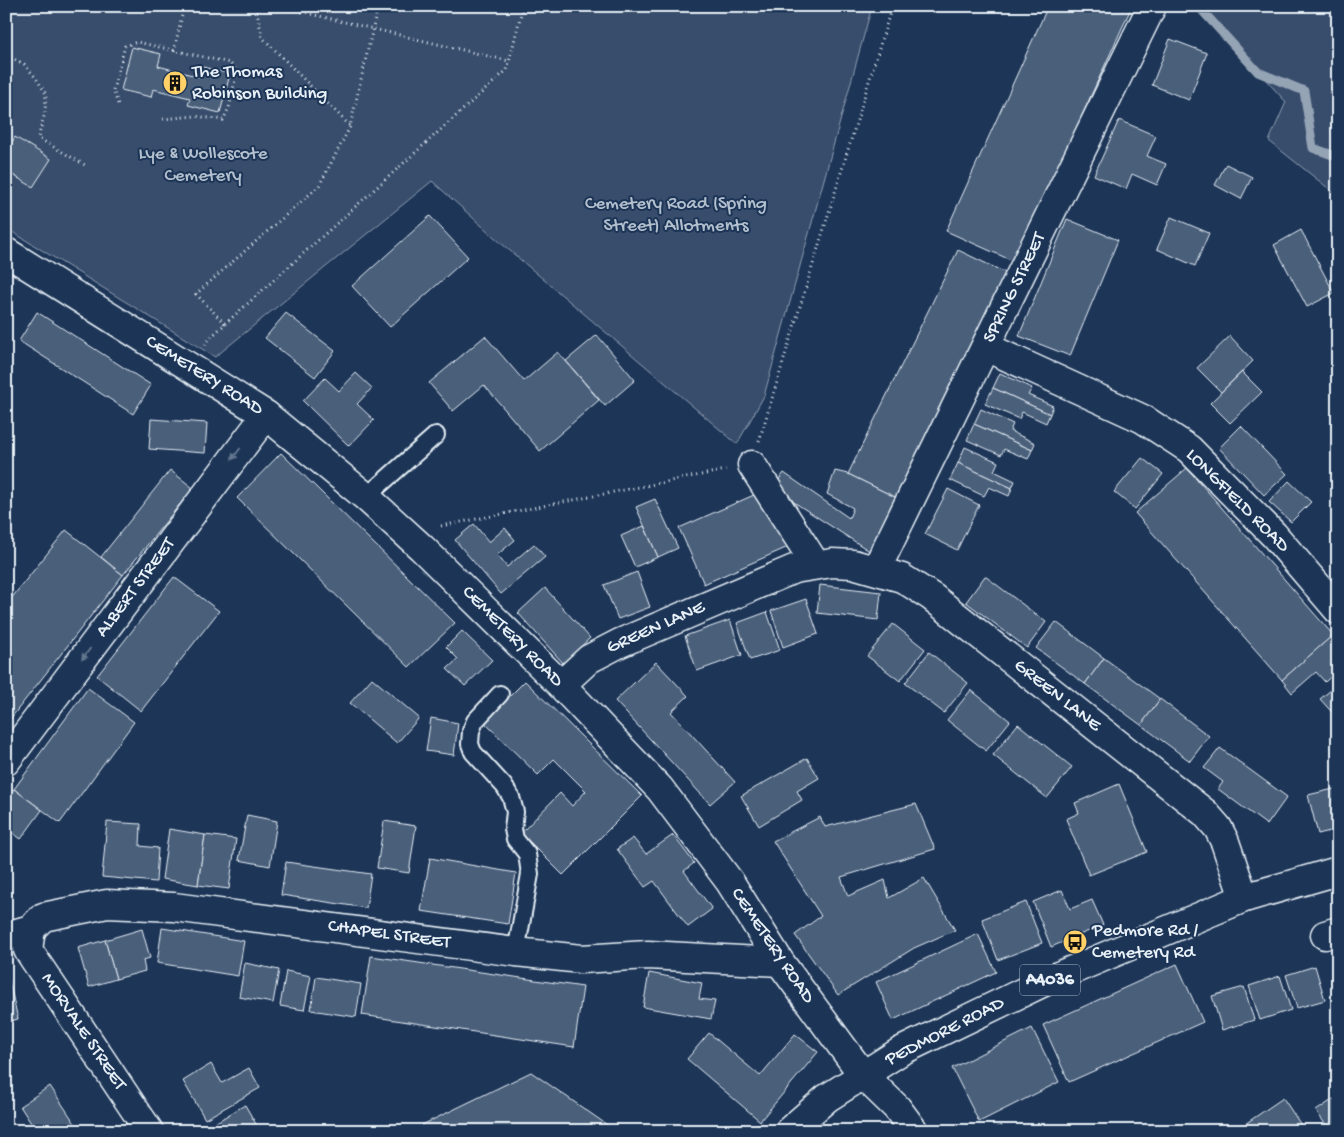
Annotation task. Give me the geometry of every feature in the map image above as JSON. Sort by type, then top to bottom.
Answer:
[{"type":"main road","name":"SPRING STREET","points":[[876,570],[1152,6]]},
{"type":"main road","name":"CEMETERY ROAD","points":[[10,260],[266,415],[366,497],[406,534],[561,685],[660,789],[730,882],[780,962],[863,1075],[897,1108],[914,1131]]},
{"type":"main road","name":"LONGFIELD ROAD","points":[[986,347],[1143,419],[1189,449],[1274,535],[1338,610]]},
{"type":"main road","name":"ALBERT STREET","points":[[6,761],[266,415]]},
{"type":"main road","points":[[752,464],[816,565]]},
{"type":"main road","name":"GREEN LANE","points":[[561,685],[589,660],[620,643],[794,569],[832,563],[853,564],[902,578],[932,597],[1205,813],[1218,828],[1225,842],[1244,898]]},
{"type":"main road","name":"PEDMORE ROAD","points":[[789,1131],[827,1098],[901,1051],[1044,982],[1244,898],[1338,871]]},
{"type":"main road","name":"CHAPEL STREET","points":[[19,932],[43,916],[107,904],[174,907],[581,959],[648,955],[780,962]]},
{"type":"main road","name":"MORVALE STREET","points":[[19,932],[28,950],[150,1131]]},
{"type":"lane","points":[[366,497],[436,435]]},
{"type":"lane","points":[[500,694],[475,721],[471,731],[470,744],[472,752],[504,786],[511,797],[515,812],[513,829],[515,839],[527,854],[530,874],[516,952]]},
{"type":"path","points":[[174,51],[184,6]]},
{"type":"path","points":[[256,6],[262,36],[350,127]]},
{"type":"path","points":[[276,6],[509,61]]},
{"type":"path","points":[[225,324],[196,294],[319,186],[350,127],[378,6]]},
{"type":"path","points":[[201,351],[211,337],[225,324],[507,70],[523,6]]},
{"type":"path","points":[[406,534],[752,464],[892,6]]},
{"type":"path","points":[[118,104],[113,90],[125,46],[136,42],[230,63],[236,72],[229,108],[223,120],[195,116],[163,120]]},
{"type":"path","points":[[6,55],[24,64],[46,94],[45,113],[38,138],[85,165]]},
{"type":"green space","points":[[6,6],[872,6],[764,396],[737,444],[502,244],[432,181],[215,357],[6,228]]},
{"type":"green space","points":[[1198,6],[1338,6],[1338,196],[1269,141],[1286,102]]},
{"type":"building","points":[[1048,6],[1132,6],[1015,262],[946,231]]},
{"type":"building","points":[[1170,39],[1207,53],[1189,100],[1152,85]]},
{"type":"building","name":"The Thomas Robinson Building","points":[[132,47],[161,54],[158,66],[200,77],[203,67],[230,74],[220,113],[188,105],[190,98],[153,89],[151,97],[121,90]]},
{"type":"building","points":[[1119,120],[1156,136],[1147,156],[1166,164],[1157,185],[1132,174],[1126,189],[1094,175]]},
{"type":"building","points":[[15,137],[51,159],[33,187],[6,171],[6,152]]},
{"type":"building","points":[[1226,164],[1252,177],[1241,199],[1215,185]]},
{"type":"building","points":[[430,216],[468,257],[390,327],[352,286]]},
{"type":"building","points":[[1171,217],[1209,233],[1195,266],[1157,249]]},
{"type":"building","points":[[1067,219],[1118,240],[1070,356],[1019,336]]},
{"type":"building","points":[[1301,230],[1334,293],[1307,307],[1274,245]]},
{"type":"building","points":[[958,250],[1008,274],[897,498],[848,474]]},
{"type":"building","points":[[37,312],[151,385],[133,414],[19,341]]},
{"type":"building","points":[[286,313],[335,351],[315,377],[265,338]]},
{"type":"building","points":[[597,335],[635,380],[605,406],[566,361]]},
{"type":"building","points":[[485,336],[524,381],[558,352],[599,400],[540,451],[484,385],[453,411],[429,383]]},
{"type":"building","points":[[1230,336],[1253,361],[1221,392],[1197,368]]},
{"type":"building","points":[[1242,372],[1262,392],[1230,423],[1210,403]]},
{"type":"building","points":[[356,373],[372,388],[357,404],[374,420],[349,446],[303,401],[325,378],[339,391]]},
{"type":"building","points":[[1000,373],[1032,388],[1028,395],[1053,406],[1050,414],[993,388]]},
{"type":"building","points":[[993,388],[1050,414],[1046,423],[1022,412],[1019,419],[985,404]]},
{"type":"building","points":[[981,409],[1013,424],[1010,431],[1035,443],[1032,450],[974,424]]},
{"type":"building","points":[[151,419],[207,423],[205,453],[149,449]]},
{"type":"building","points":[[974,424],[1032,450],[1028,459],[1004,449],[1001,455],[967,440]]},
{"type":"building","points":[[1241,426],[1287,474],[1264,495],[1219,448]]},
{"type":"building","points":[[965,447],[998,462],[994,471],[1015,481],[1012,488],[958,463]]},
{"type":"building","points":[[281,453],[455,623],[409,667],[237,498]]},
{"type":"building","points":[[1142,458],[1163,474],[1135,509],[1114,492]]},
{"type":"building","points":[[958,463],[1012,488],[1009,496],[989,487],[984,496],[950,480]]},
{"type":"building","points":[[1187,468],[1333,635],[1282,680],[1135,513]]},
{"type":"building","points":[[170,470],[193,488],[123,575],[101,557]]},
{"type":"building","points":[[835,471],[848,474],[897,498],[871,552],[772,488],[784,473],[849,518],[853,508],[827,494]]},
{"type":"building","points":[[1289,481],[1311,502],[1291,522],[1269,502]]},
{"type":"building","points":[[948,489],[979,505],[957,550],[925,534]]},
{"type":"building","points":[[763,491],[788,547],[704,584],[679,528]]},
{"type":"building","points":[[655,499],[678,548],[658,557],[636,507]]},
{"type":"building","points":[[474,524],[489,542],[505,528],[515,540],[497,555],[507,567],[534,544],[545,557],[501,594],[455,540]]},
{"type":"building","points":[[644,526],[658,557],[635,567],[621,536]]},
{"type":"building","points":[[66,530],[123,575],[7,723],[6,605]]},
{"type":"building","points":[[637,572],[650,607],[618,619],[604,585]]},
{"type":"building","points":[[985,576],[1046,622],[1027,648],[966,602]]},
{"type":"building","points":[[174,577],[219,611],[141,711],[97,676]]},
{"type":"building","points":[[820,585],[881,592],[878,620],[817,613]]},
{"type":"building","points":[[545,588],[590,638],[563,663],[518,613]]},
{"type":"building","points":[[806,599],[818,634],[783,647],[771,611]]},
{"type":"building","points":[[767,612],[780,650],[750,660],[737,623]]},
{"type":"building","points":[[730,620],[742,655],[697,671],[685,636]]},
{"type":"building","points":[[1056,622],[1104,658],[1085,684],[1036,648]]},
{"type":"building","points":[[893,624],[925,649],[900,681],[867,656]]},
{"type":"building","points":[[462,631],[492,660],[465,686],[447,669],[458,659],[446,647]]},
{"type":"building","points":[[1333,635],[1338,641],[1338,670],[1325,682],[1316,672],[1292,693],[1282,680]]},
{"type":"building","points":[[929,652],[968,683],[944,713],[905,683]]},
{"type":"building","points":[[1104,658],[1160,699],[1141,725],[1085,684]]},
{"type":"building","points":[[656,662],[688,696],[671,712],[735,782],[710,804],[615,701]]},
{"type":"building","points":[[372,678],[419,718],[397,743],[350,703]]},
{"type":"building","points":[[525,681],[642,796],[563,875],[521,833],[560,793],[572,806],[586,791],[554,759],[538,775],[484,722]]},
{"type":"building","points":[[1338,684],[1338,719],[1320,699]]},
{"type":"building","points":[[88,688],[134,722],[60,823],[14,789]]},
{"type":"building","points":[[971,690],[1010,721],[986,751],[947,720]]},
{"type":"building","points":[[1160,699],[1209,736],[1190,761],[1141,725]]},
{"type":"building","points":[[431,718],[458,723],[454,755],[426,751]]},
{"type":"building","points":[[1018,724],[1072,767],[1047,798],[993,755]]},
{"type":"building","points":[[1220,748],[1287,797],[1267,825],[1218,789],[1223,782],[1204,768]]},
{"type":"building","points":[[807,758],[819,778],[797,791],[802,800],[759,826],[741,796]]},
{"type":"building","points":[[1119,784],[1147,852],[1089,875],[1066,819],[1079,813],[1075,803]]},
{"type":"building","points":[[1338,788],[1338,829],[1318,834],[1308,795]]},
{"type":"building","points":[[14,789],[42,810],[21,839],[6,828],[6,799]]},
{"type":"building","points":[[916,804],[935,849],[841,877],[848,896],[885,880],[889,898],[924,878],[955,930],[914,948],[838,995],[795,935],[821,916],[773,841],[820,817],[825,827]]},
{"type":"building","points":[[247,815],[277,821],[270,866],[239,860]]},
{"type":"building","points":[[384,821],[416,826],[409,873],[377,868]]},
{"type":"building","points":[[107,822],[141,824],[140,846],[158,848],[156,882],[102,877]]},
{"type":"building","points":[[169,829],[205,835],[198,885],[162,879]]},
{"type":"building","points":[[205,835],[236,839],[229,889],[198,885]]},
{"type":"building","points":[[673,835],[694,863],[684,871],[712,909],[688,927],[654,881],[645,887],[617,849],[633,838],[646,854]]},
{"type":"building","points":[[430,858],[516,873],[508,924],[421,911]]},
{"type":"building","points":[[286,862],[371,874],[366,908],[281,895]]},
{"type":"building","points":[[1062,890],[1070,909],[1092,900],[1103,925],[1051,947],[1033,902]]},
{"type":"building","points":[[1026,902],[1042,943],[998,960],[982,919]]},
{"type":"building","points":[[162,928],[244,941],[238,976],[157,963]]},
{"type":"building","points":[[142,929],[150,958],[143,960],[145,971],[116,979],[105,940]]},
{"type":"building","points":[[978,934],[996,972],[893,1020],[876,982]]},
{"type":"building","points":[[105,940],[116,979],[89,987],[78,948]]},
{"type":"building","points":[[371,956],[583,987],[574,1047],[362,1015]]},
{"type":"building","points":[[245,963],[279,970],[273,1003],[239,997]]},
{"type":"building","points":[[1177,964],[1203,1022],[1069,1082],[1043,1025]]},
{"type":"building","points":[[1315,966],[1325,1000],[1297,1008],[1286,975]]},
{"type":"building","points":[[6,968],[18,1019],[6,1022]]},
{"type":"building","points":[[286,971],[311,976],[304,1010],[280,1006]]},
{"type":"building","points":[[649,973],[702,983],[699,999],[715,1001],[711,1019],[643,1007]]},
{"type":"building","points":[[1280,976],[1291,1010],[1260,1020],[1249,986]]},
{"type":"building","points":[[316,977],[361,984],[356,1017],[311,1010]]},
{"type":"building","points":[[1244,987],[1254,1020],[1222,1030],[1212,996]]},
{"type":"building","points":[[1032,1028],[1059,1082],[979,1122],[952,1068]]},
{"type":"building","points":[[709,1033],[760,1076],[795,1034],[818,1052],[760,1121],[687,1059]]},
{"type":"building","points":[[211,1064],[222,1083],[249,1068],[260,1088],[205,1119],[183,1081]]},
{"type":"building","points":[[531,1072],[616,1131],[430,1131],[422,1125]]},
{"type":"building","points":[[50,1086],[80,1131],[36,1131],[20,1106]]},
{"type":"building","points":[[1338,1096],[1338,1131],[1330,1131],[1316,1111]]},
{"type":"building","points":[[1283,1098],[1305,1131],[1249,1131],[1245,1124]]},
{"type":"building","points":[[245,1105],[260,1131],[217,1131],[213,1124]]},
{"type":"building","points":[[1001,1125],[1004,1131],[989,1131]]},
{"type":"waterway","points":[[1198,6],[1258,72],[1304,91],[1313,148],[1338,157]]},
{"type":"place","name":"The Thomas Robinson Building","points":[[175,83]]},
{"type":"place","name":"Pedmore Rd / Cemetery Rd","points":[[1075,942]]},
{"type":"park label","name":"Lye & Wollescote Cemetery","points":[[203,165]]},
{"type":"park label","name":"Cemetery Road (Spring Street) Allotments","points":[[676,215]]}]
